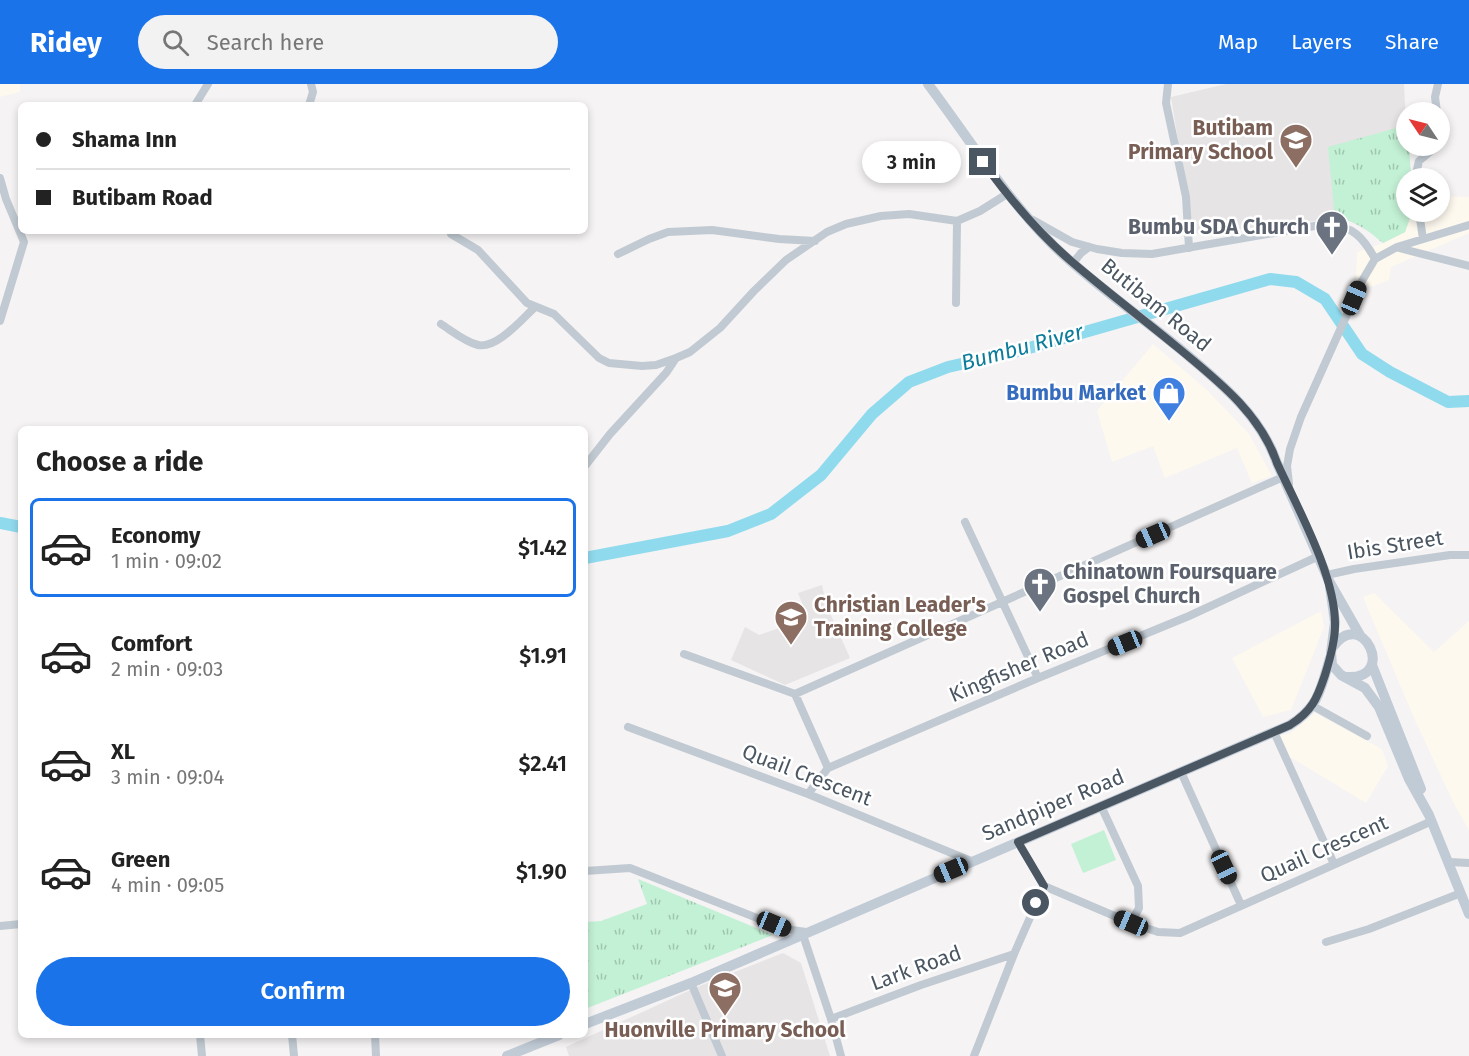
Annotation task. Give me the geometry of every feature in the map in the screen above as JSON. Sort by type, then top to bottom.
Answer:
[{"type":"main road","name":"Butibam Road","points":[[930,84],[1024,215],[1073,263],[1173,343],[1221,384],[1249,413],[1270,443],[1328,578],[1361,637]]},
{"type":"main road","name":"Butibam Road","points":[[1328,578],[1335,622],[1331,653]]},
{"type":"main road","points":[[1427,809],[1409,779],[1379,707],[1365,688],[1336,670],[1331,653],[1337,641],[1344,636],[1361,637],[1373,650],[1372,665],[1469,914]]},
{"type":"main road","name":"Sandpiper Road","points":[[588,1023],[690,983],[1274,732],[1297,720],[1313,706],[1331,653]]},
{"type":"main road","points":[[1321,687],[1344,676],[1361,676],[1372,665]]},
{"type":"main road","points":[[507,1056],[552,1038]]},
{"type":"street","points":[[197,102],[208,84]]},
{"type":"street","points":[[310,102],[313,92],[311,84]]},
{"type":"street","points":[[1168,84],[1166,103],[1186,197],[1189,248]]},
{"type":"street","points":[[1436,102],[1438,84]]},
{"type":"street","points":[[1417,168],[1419,161],[1425,156]]},
{"type":"street","points":[[0,178],[18,228]]},
{"type":"street","points":[[451,234],[478,250],[527,303],[554,314],[590,350],[609,363],[656,365],[690,352],[720,328],[786,260],[827,232],[846,224],[881,216],[909,214],[957,221],[980,211],[1007,194]]},
{"type":"street","points":[[1024,215],[1072,242],[1122,253],[1152,254],[1326,224],[1338,225],[1365,240],[1375,259]]},
{"type":"street","points":[[956,303],[957,221]]},
{"type":"street","points":[[1420,222],[1423,239]]},
{"type":"street","points":[[1290,492],[1287,466],[1290,448],[1301,417],[1362,281],[1375,259],[1397,247],[1469,225]]},
{"type":"street","points":[[618,254],[668,232],[712,230],[779,239],[815,241]]},
{"type":"street","points":[[0,321],[24,242],[21,234]]},
{"type":"street","points":[[1073,263],[1089,247]]},
{"type":"street","points":[[1397,247],[1469,266]]},
{"type":"street","points":[[441,324],[469,342],[479,346],[487,345],[502,338],[535,307]]},
{"type":"street","points":[[588,462],[610,434],[666,373],[676,358]]},
{"type":"street","points":[[684,654],[795,694],[1283,477]]},
{"type":"street","points":[[964,522],[1038,678]]},
{"type":"street","name":"Ibis Street","points":[[1328,578],[1354,569],[1450,555],[1469,555]]},
{"type":"street","name":"Kingfisher Road","points":[[808,794],[828,768],[1190,616],[1319,556]]},
{"type":"street","points":[[795,694],[828,768]]},
{"type":"street","points":[[1313,706],[1367,736]]},
{"type":"street","name":"Quail Crescent","points":[[628,727],[808,794],[971,861]]},
{"type":"street","points":[[1274,732],[1334,864]]},
{"type":"street","points":[[1181,772],[1241,905]]},
{"type":"street","points":[[1101,806],[1138,886],[1139,908],[1131,923]]},
{"type":"street","name":"Quail Crescent","points":[[1044,886],[1131,923],[1158,932],[1180,933],[1432,821]]},
{"type":"street","points":[[974,1056],[1014,954],[1044,886],[1018,842]]},
{"type":"street","points":[[1450,862],[1469,862]]},
{"type":"street","points":[[588,871],[630,868],[786,929],[805,933],[841,1056]]},
{"type":"street","points":[[1326,942],[1369,929],[1461,893]]},
{"type":"street","points":[[0,926],[18,924]]},
{"type":"street","name":"Lark Road","points":[[831,1019],[921,985],[1014,954]]},
{"type":"street","points":[[690,983],[722,1056]]},
{"type":"street","points":[[200,1038],[202,1056]]},
{"type":"street","points":[[292,1038],[294,1056]]},
{"type":"street","points":[[375,1038],[376,1056]]},
{"type":"shaded area","points":[[0,84],[20,84],[20,92],[0,97]]},
{"type":"shaded area","name":"Butibam Primary School","points":[[1226,84],[1404,84],[1405,102],[1396,102],[1396,156],[1410,156],[1410,168],[1396,168],[1396,222],[1408,222],[1405,232],[1383,243],[1370,232],[1344,218],[1193,234],[1171,97]]},
{"type":"shaded area","points":[[1450,196],[1469,197],[1469,233],[1391,267],[1389,280],[1371,287],[1356,280],[1357,252],[1405,232],[1408,222],[1450,222]]},
{"type":"shaded area","name":"Bumbu Market","points":[[1153,344],[1207,390],[1249,434],[1272,476],[1252,483],[1237,448],[1165,478],[1153,446],[1112,462],[1097,411]]},
{"type":"shaded area","name":"Christian Leader's Training College","points":[[822,585],[826,604],[850,658],[785,685],[731,660],[745,627],[759,635],[808,618],[798,593]]},
{"type":"shaded area","points":[[1374,593],[1434,652],[1469,621],[1469,830],[1455,806],[1414,718],[1363,597]]},
{"type":"shaded area","points":[[1321,611],[1324,627],[1291,710],[1263,717],[1232,658]]},
{"type":"shaded area","points":[[1315,713],[1382,749],[1388,766],[1366,803],[1290,757],[1280,735],[1289,734]]},
{"type":"shaded area","name":"Huonville Primary School","points":[[783,953],[801,963],[830,1056],[569,1056],[566,1047],[697,987]]},
{"type":"green space","points":[[1396,128],[1396,156],[1410,156],[1410,168],[1396,168],[1396,222],[1408,222],[1405,232],[1383,243],[1355,223],[1335,219],[1328,147]]},
{"type":"green space","points":[[1104,830],[1116,860],[1083,873],[1071,844]]},
{"type":"green space","points":[[638,879],[773,935],[588,1008],[588,922],[601,921],[647,904]]},
{"type":"waterway","name":"Bumbu River","points":[[588,557],[728,531],[771,514],[821,475],[872,414],[909,382],[948,367],[1022,350],[1270,279],[1296,282],[1325,299],[1362,354],[1390,372],[1448,402],[1469,401]]},
{"type":"waterway","name":"Bumbu River","points":[[0,523],[18,526]]},
{"type":"place","name":"Butibam Primary School","points":[[1296,169]]},
{"type":"place","name":"Bumbu SDA Church","points":[[1332,256]]},
{"type":"place","name":"Bumbu Market","points":[[1169,422]]},
{"type":"place","name":"Chinatown Foursquare Gospel Church","points":[[1040,613]]},
{"type":"place","name":"Christian Leader's Training College","points":[[791,646]]},
{"type":"place","name":"Huonville Primary School","points":[[725,1017]]},
{"type":"route","points":[[983,162],[1024,215],[1057,248],[1221,384],[1249,413],[1270,443],[1319,556],[1329,581],[1335,612],[1330,658],[1313,706],[1304,715],[1290,725],[1018,842],[1044,886],[1036,903]]}]
